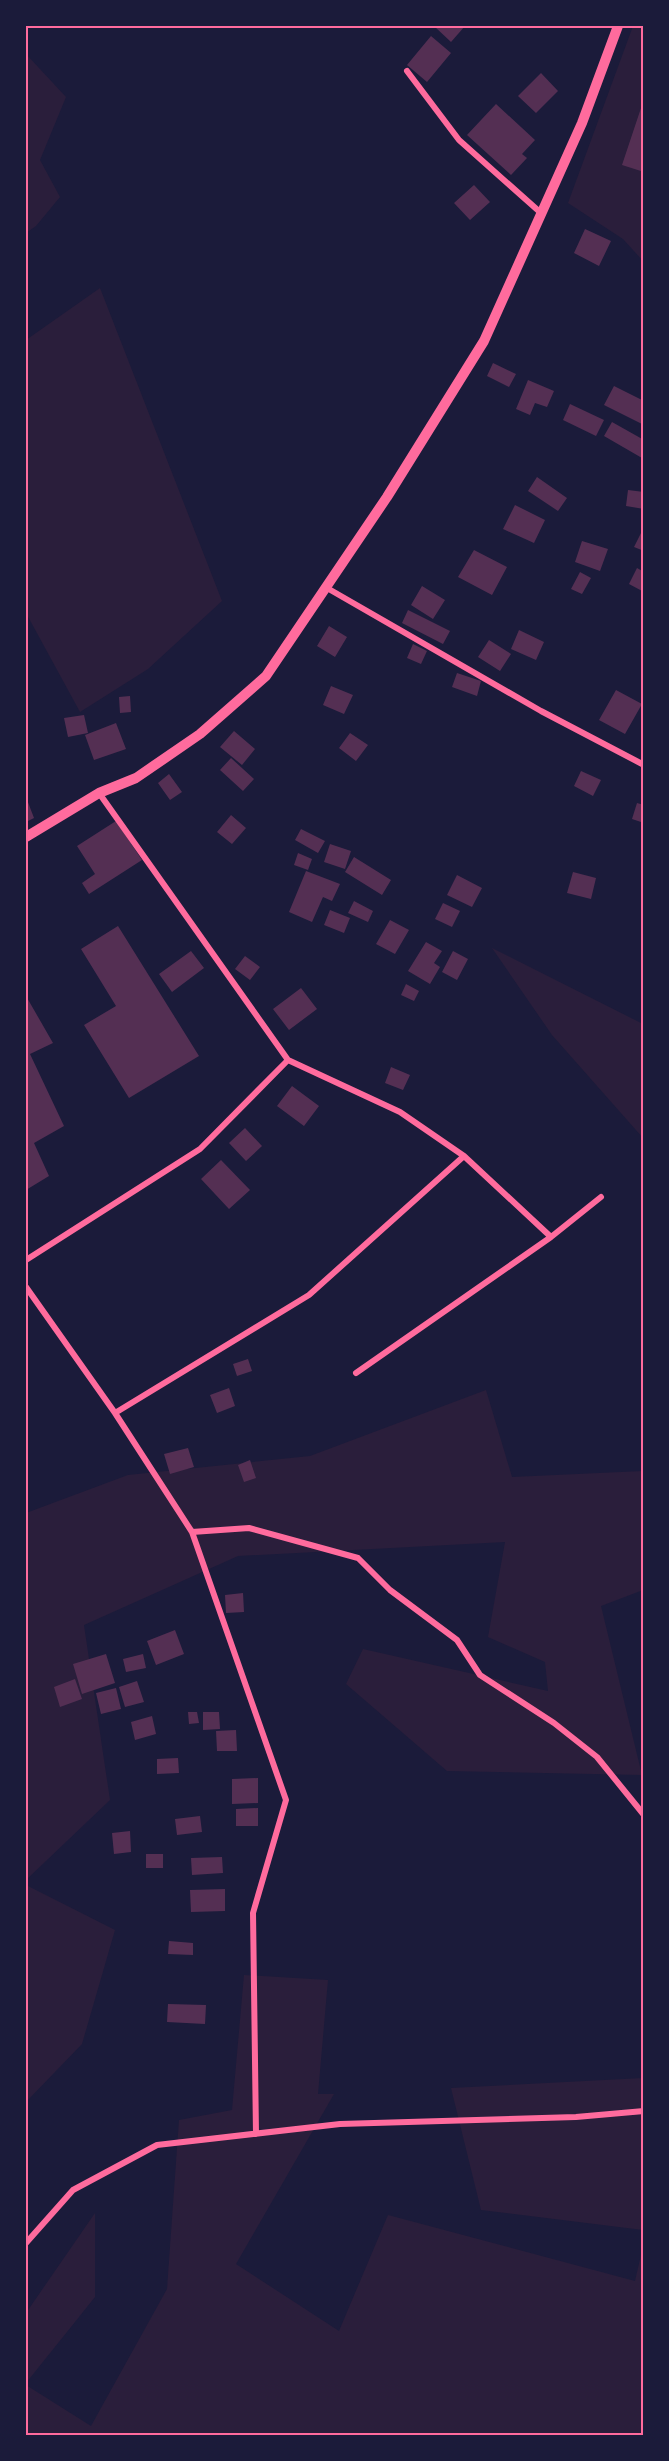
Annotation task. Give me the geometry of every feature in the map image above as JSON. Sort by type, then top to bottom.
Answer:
[{"type":"main road","points":[[26,837],[99,793],[136,778],[200,734],[266,676],[327,588],[484,341],[582,123],[618,26]]},
{"type":"street","points":[[407,71],[459,140],[541,213]]},
{"type":"street","points":[[327,588],[541,711],[644,765]]},
{"type":"street","points":[[99,793],[288,1060],[400,1112],[464,1156],[551,1237]]},
{"type":"street","points":[[26,1260],[200,1149],[288,1060]]},
{"type":"street","points":[[115,1413],[309,1295],[464,1156]]},
{"type":"street","points":[[356,1373],[551,1237],[601,1197]]},
{"type":"street","points":[[26,1287],[115,1413],[192,1532],[286,1800],[253,1912],[256,2134]]},
{"type":"street","points":[[192,1532],[249,1528],[358,1558],[390,1590],[457,1640],[480,1675],[554,1723],[597,1757],[644,1815]]},
{"type":"street","points":[[26,2242],[73,2190],[157,2145],[340,2124],[576,2117],[644,2110]]},
{"type":"shaded area","points":[[633,26],[643,26],[643,261],[623,239],[568,203]]},
{"type":"shaded area","points":[[26,54],[66,97],[40,160],[60,197],[36,226],[26,233]]},
{"type":"shaded area","points":[[100,288],[222,601],[148,669],[80,712],[26,613],[26,340]]},
{"type":"shaded area","points":[[492,948],[643,1024],[643,1138],[552,1035]]},
{"type":"shaded area","points":[[486,1390],[512,1477],[643,1471],[643,1590],[601,1606],[642,1775],[447,1771],[346,1684],[363,1649],[548,1691],[545,1662],[488,1637],[505,1542],[238,1556],[84,1625],[110,1800],[26,1880],[26,1513],[128,1475],[310,1456]]},
{"type":"shaded area","points":[[26,1885],[115,1930],[82,2044],[26,2102]]},
{"type":"shaded area","points":[[244,1975],[328,1980],[318,2094],[334,2094],[236,2264],[339,2331],[388,2215],[635,2281],[643,2246],[643,2435],[26,2435],[26,2385],[91,2426],[167,2289],[179,2120],[232,2110]]},
{"type":"shaded area","points":[[643,2078],[643,2230],[481,2210],[451,2088]]},
{"type":"shaded area","points":[[95,2213],[95,2297],[26,2383],[26,2313]]},
{"type":"building","points":[[434,26],[465,26],[451,42]]},
{"type":"building","points":[[431,36],[451,53],[427,82],[407,65]]},
{"type":"building","points":[[541,73],[558,91],[536,113],[518,96]]},
{"type":"building","points":[[644,102],[644,172],[622,165]]},
{"type":"building","points":[[496,104],[535,140],[522,154],[527,158],[511,175],[467,135]]},
{"type":"building","points":[[474,185],[490,202],[470,220],[454,203]]},
{"type":"building","points":[[585,229],[611,241],[599,266],[574,253]]},
{"type":"building","points":[[493,363],[516,374],[509,387],[487,376]]},
{"type":"building","points":[[528,380],[554,391],[547,407],[535,403],[530,415],[516,409]]},
{"type":"building","points":[[614,386],[644,401],[644,425],[604,405]]},
{"type":"building","points":[[570,404],[604,420],[596,436],[563,420]]},
{"type":"building","points":[[612,422],[644,440],[642,458],[604,436]]},
{"type":"building","points":[[537,477],[567,498],[558,511],[528,491]]},
{"type":"building","points":[[628,490],[644,492],[644,509],[626,506]]},
{"type":"building","points":[[515,505],[545,520],[534,543],[503,529]]},
{"type":"building","points":[[641,533],[644,534],[644,551],[634,547]]},
{"type":"building","points":[[582,541],[608,549],[600,571],[575,562]]},
{"type":"building","points":[[474,550],[507,567],[492,595],[458,577]]},
{"type":"building","points":[[637,568],[644,572],[644,592],[629,584]]},
{"type":"building","points":[[580,572],[591,578],[582,594],[571,589]]},
{"type":"building","points":[[422,586],[445,600],[433,619],[411,605]]},
{"type":"building","points":[[408,610],[450,631],[443,644],[402,623]]},
{"type":"building","points":[[329,626],[347,637],[335,657],[317,646]]},
{"type":"building","points":[[519,630],[544,642],[536,660],[511,649]]},
{"type":"building","points":[[489,640],[511,654],[500,671],[478,657]]},
{"type":"building","points":[[413,644],[427,651],[421,664],[407,658]]},
{"type":"building","points":[[457,673],[481,681],[477,696],[452,687]]},
{"type":"building","points":[[331,686],[353,695],[344,714],[323,705]]},
{"type":"building","points":[[616,690],[642,704],[625,734],[599,720]]},
{"type":"building","points":[[130,696],[131,712],[120,713],[119,697]]},
{"type":"building","points":[[84,715],[88,733],[68,737],[64,718]]},
{"type":"building","points":[[116,723],[126,749],[94,760],[85,735]]},
{"type":"building","points":[[234,731],[255,749],[242,765],[220,747]]},
{"type":"building","points":[[350,733],[368,745],[356,761],[339,748]]},
{"type":"building","points":[[231,758],[254,779],[243,791],[220,770]]},
{"type":"building","points":[[581,771],[601,780],[593,796],[574,786]]},
{"type":"building","points":[[169,774],[182,792],[170,800],[158,783]]},
{"type":"building","points":[[26,797],[34,818],[26,822]]},
{"type":"building","points":[[637,803],[644,805],[644,823],[632,819]]},
{"type":"building","points":[[231,815],[246,828],[232,844],[217,832]]},
{"type":"building","points":[[116,821],[142,860],[89,894],[82,883],[95,874],[77,846]]},
{"type":"building","points":[[301,829],[325,841],[318,853],[295,840]]},
{"type":"building","points":[[330,844],[351,851],[345,869],[324,862]]},
{"type":"building","points":[[298,853],[312,859],[308,870],[294,865]]},
{"type":"building","points":[[354,857],[391,880],[382,895],[345,872]]},
{"type":"building","points":[[306,871],[340,884],[332,901],[323,897],[312,922],[289,912]]},
{"type":"building","points":[[573,872],[596,878],[591,899],[567,893]]},
{"type":"building","points":[[457,875],[482,888],[472,907],[447,895]]},
{"type":"building","points":[[354,901],[373,911],[368,922],[348,913]]},
{"type":"building","points":[[443,903],[460,911],[452,927],[435,919]]},
{"type":"building","points":[[330,910],[350,918],[344,933],[324,925]]},
{"type":"building","points":[[390,920],[409,930],[395,954],[376,944]]},
{"type":"building","points":[[118,926],[199,1056],[129,1098],[84,1025],[116,1006],[81,949]]},
{"type":"building","points":[[426,942],[442,951],[434,963],[440,967],[430,984],[408,971]]},
{"type":"building","points":[[191,951],[204,968],[172,992],[159,974]]},
{"type":"building","points":[[453,951],[468,959],[457,980],[442,972]]},
{"type":"building","points":[[245,956],[260,967],[250,980],[235,969]]},
{"type":"building","points":[[406,984],[419,991],[414,1001],[401,995]]},
{"type":"building","points":[[301,988],[317,1009],[289,1030],[273,1009]]},
{"type":"building","points":[[26,996],[53,1043],[30,1054],[64,1126],[34,1143],[49,1176],[26,1190]]},
{"type":"building","points":[[391,1067],[410,1075],[403,1090],[385,1083]]},
{"type":"building","points":[[292,1086],[319,1106],[304,1126],[277,1106]]},
{"type":"building","points":[[245,1128],[262,1146],[246,1161],[229,1143]]},
{"type":"building","points":[[221,1160],[250,1190],[229,1209],[201,1179]]},
{"type":"building","points":[[248,1359],[252,1371],[237,1376],[233,1364]]},
{"type":"building","points":[[229,1388],[235,1406],[217,1413],[210,1395]]},
{"type":"building","points":[[188,1448],[194,1467],[170,1474],[164,1454]]},
{"type":"building","points":[[250,1460],[256,1478],[244,1482],[238,1465]]},
{"type":"building","points":[[243,1593],[244,1612],[226,1613],[225,1595]]},
{"type":"building","points":[[175,1630],[184,1654],[156,1665],[147,1641]]},
{"type":"building","points":[[106,1654],[115,1683],[82,1694],[73,1664]]},
{"type":"building","points":[[143,1654],[146,1668],[126,1672],[123,1659]]},
{"type":"building","points":[[75,1679],[82,1699],[60,1707],[54,1687]]},
{"type":"building","points":[[137,1681],[144,1702],[125,1707],[119,1687]]},
{"type":"building","points":[[116,1688],[121,1709],[101,1714],[96,1693]]},
{"type":"building","points":[[188,1712],[197,1712],[199,1723],[189,1724]]},
{"type":"building","points":[[203,1712],[219,1712],[220,1729],[203,1730]]},
{"type":"building","points":[[152,1716],[156,1734],[135,1740],[131,1722]]},
{"type":"building","points":[[236,1730],[237,1751],[217,1751],[216,1731]]},
{"type":"building","points":[[178,1758],[179,1773],[157,1774],[157,1759]]},
{"type":"building","points":[[258,1778],[258,1803],[232,1804],[232,1779]]},
{"type":"building","points":[[258,1808],[258,1826],[236,1826],[236,1809]]},
{"type":"building","points":[[200,1816],[202,1832],[177,1835],[175,1819]]},
{"type":"building","points":[[130,1831],[131,1852],[114,1854],[112,1833]]},
{"type":"building","points":[[146,1854],[163,1854],[163,1868],[146,1868]]},
{"type":"building","points":[[222,1857],[223,1873],[192,1875],[191,1858]]},
{"type":"building","points":[[225,1889],[225,1911],[191,1912],[190,1890]]},
{"type":"building","points":[[169,1941],[193,1943],[193,1955],[168,1954]]},
{"type":"building","points":[[168,2004],[206,2005],[205,2024],[167,2022]]}]
